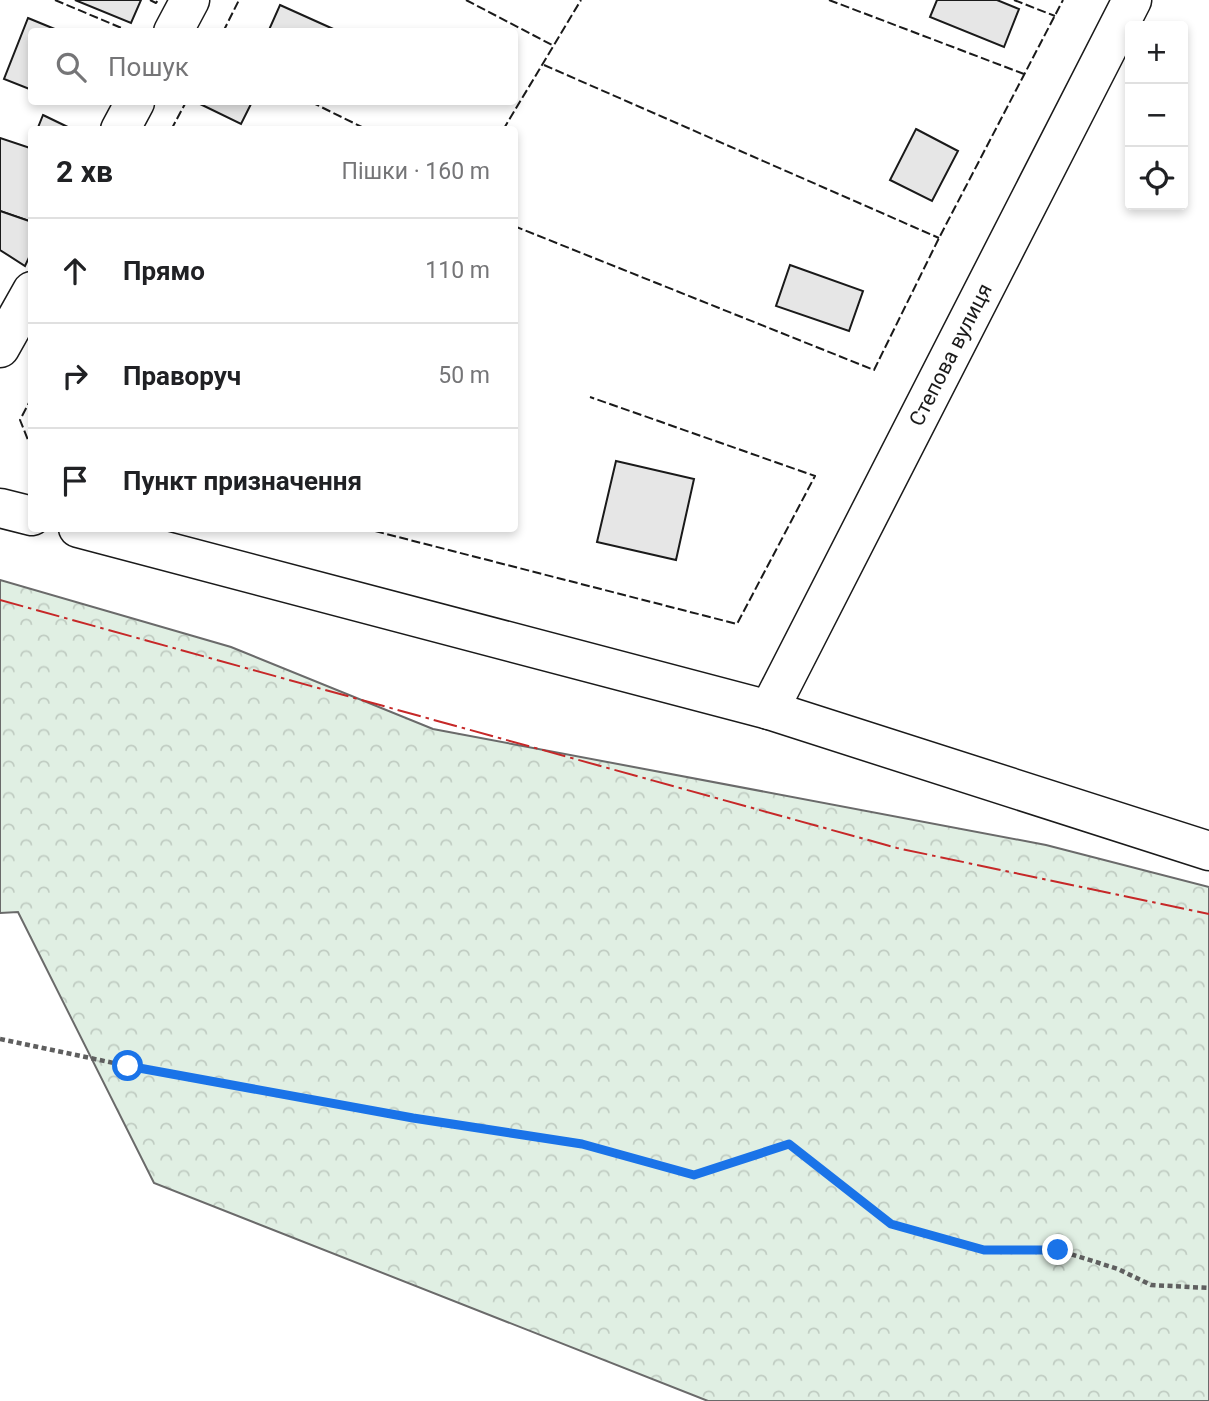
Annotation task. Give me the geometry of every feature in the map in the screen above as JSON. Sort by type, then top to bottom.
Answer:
[{"type":"street","points":[[175,28],[190,0]]},
{"type":"street","name":"Степова вулиця","points":[[769,710],[1132,0]]},
{"type":"street","points":[[122,126],[133,105]]},
{"type":"street","points":[[0,348],[28,298]]},
{"type":"street","points":[[0,508],[28,515]]},
{"type":"street","points":[[93,532],[769,710],[1209,851]]},
{"type":"path","points":[[0,1039],[154,1071],[413,1118],[582,1144],[694,1175],[789,1144],[891,1224],[984,1250],[1058,1250],[1118,1269],[1151,1285],[1209,1287]]},
{"type":"green space","points":[[0,580],[231,647],[433,729],[1046,845],[1209,887],[1209,1401],[708,1401],[154,1183],[18,912],[0,913]]},
{"type":"building","points":[[75,0],[141,0],[131,23]]},
{"type":"building","points":[[937,0],[997,0],[1019,9],[1004,47],[930,17]]},
{"type":"building","points":[[280,5],[331,28],[270,28]]},
{"type":"building","points":[[28,18],[52,28],[28,28],[28,88],[4,79]]},
{"type":"building","points":[[202,105],[250,105],[241,124]]},
{"type":"building","points":[[43,115],[66,126],[39,126]]},
{"type":"building","points":[[916,129],[958,151],[932,201],[890,180]]},
{"type":"building","points":[[0,138],[28,147],[28,221],[0,211]]},
{"type":"building","points":[[0,211],[28,221],[28,260],[25,266],[0,250]]},
{"type":"building","points":[[790,265],[863,291],[849,331],[776,306]]},
{"type":"building","points":[[616,461],[694,479],[676,560],[597,542]]},
{"type":"fence","points":[[55,0],[122,28]]},
{"type":"fence","points":[[150,0],[156,3],[158,0]]},
{"type":"fence","points":[[225,28],[239,0]]},
{"type":"fence","points":[[466,0],[554,46]]},
{"type":"fence","points":[[518,105],[581,0]]},
{"type":"fence","points":[[829,0],[1024,74]]},
{"type":"fence","points":[[1014,0],[1055,16]]},
{"type":"fence","points":[[518,228],[874,370],[939,238],[1063,0]]},
{"type":"fence","points":[[544,65],[939,238]]},
{"type":"fence","points":[[173,126],[184,105]]},
{"type":"fence","points":[[317,105],[360,126]]},
{"type":"fence","points":[[505,126],[518,105]]},
{"type":"fence","points":[[379,532],[737,624],[815,476],[590,397]]},
{"type":"fence","points":[[28,405],[20,420],[28,440]]},
{"type":"power","points":[[0,600],[897,848],[1209,914]]},
{"type":"route","points":[[128,1066],[413,1118],[582,1144],[694,1175],[789,1144],[891,1224],[984,1250],[1058,1250]]}]
